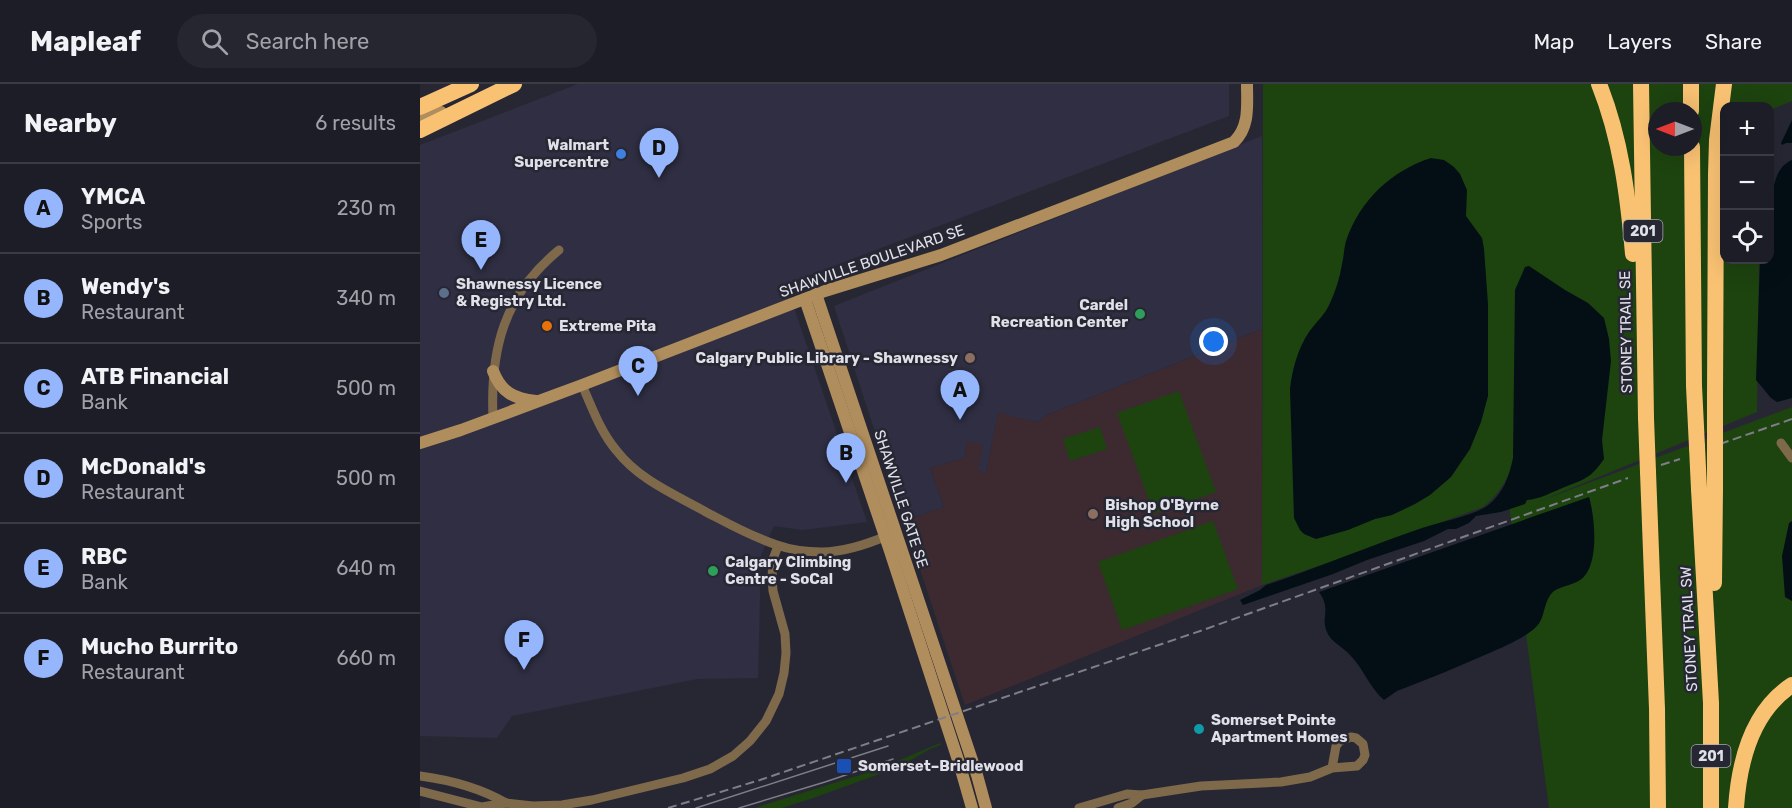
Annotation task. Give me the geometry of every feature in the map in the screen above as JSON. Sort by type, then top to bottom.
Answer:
[{"type":"highway","points":[[420,98],[455,84]]},
{"type":"highway","points":[[420,107],[471,84]]},
{"type":"highway","points":[[420,130],[514,84]]},
{"type":"highway","name":"STONEY TRAIL SE","points":[[1641,84],[1644,377],[1658,808]]},
{"type":"highway","points":[[1691,84],[1691,102]]},
{"type":"highway","points":[[1707,489],[1715,398],[1717,140],[1724,84]]},
{"type":"highway","points":[[1600,85],[1614,128],[1625,177],[1644,377]]},
{"type":"highway","points":[[1692,156],[1697,447],[1707,489]]},
{"type":"highway","name":"STONEY TRAIL SW","points":[[1707,489],[1715,568],[1711,808]]},
{"type":"highway","points":[[1736,808],[1738,780],[1755,726],[1767,707],[1792,685]]},
{"type":"street","points":[[420,120],[509,84]]},
{"type":"street","name":"SHAWVILLE BOULEVARD SE","points":[[420,443],[540,401],[811,296],[940,255],[1234,142],[1243,133],[1247,84]]},
{"type":"street","points":[[493,418],[493,371],[500,337],[514,303],[540,267],[559,250]]},
{"type":"street","name":"SHAWVILLE GATE SE","points":[[811,296],[891,534],[956,714],[986,808]]},
{"type":"street","points":[[493,371],[497,381],[506,392],[517,398],[540,401]]},
{"type":"street","points":[[582,385],[609,442],[634,469],[666,490],[732,526],[778,546],[812,551],[829,551],[855,546],[891,534]]},
{"type":"street","name":"SHAWVILLE BOULEVARD SE","points":[[420,452],[461,430]]},
{"type":"street","points":[[1781,443],[1792,458]]},
{"type":"street","name":"SHAWVILLE GATE SE","points":[[891,534],[972,808]]},
{"type":"street","points":[[420,791],[482,807],[506,803],[533,806],[562,805],[672,781],[710,769],[725,761],[744,747],[760,730],[771,711],[784,674],[785,634],[773,591],[772,578],[773,559],[778,546]]},
{"type":"street","points":[[1085,807],[1127,794],[1142,795],[1216,785],[1291,781],[1315,776],[1332,768]]},
{"type":"street","points":[[420,776],[486,792],[506,803]]},
{"type":"street","points":[[1118,808],[1132,803],[1142,795]]},
{"type":"shaded area","points":[[578,84],[1229,84],[1229,116],[786,284],[867,522],[802,530],[774,526],[761,555],[758,678],[697,679],[512,716],[497,738],[420,736],[420,145]]},
{"type":"shaded area","points":[[1792,120],[1792,143],[1782,145],[1781,143]]},
{"type":"shaded area","points":[[1262,136],[1262,329],[1047,415],[1037,422],[998,414],[986,473],[978,471],[967,442],[965,458],[930,468],[944,507],[904,521],[834,306]]},
{"type":"shaded area","points":[[1431,158],[1444,160],[1460,174],[1467,190],[1466,216],[1482,238],[1488,304],[1488,396],[1481,422],[1470,449],[1451,477],[1430,495],[1392,515],[1316,539],[1304,534],[1294,518],[1290,389],[1296,359],[1305,338],[1326,311],[1332,298],[1340,274],[1346,241],[1352,226],[1368,200],[1390,179]]},
{"type":"shaded area","points":[[1792,160],[1792,398],[1777,402],[1756,380],[1760,264],[1774,264],[1774,187],[1781,168]]},
{"type":"shaded area","points":[[1529,266],[1588,303],[1604,318],[1611,361],[1602,440],[1604,459],[1584,479],[1536,499],[1527,500],[1525,504],[1501,512],[1476,516],[1469,523],[1456,529],[1448,529],[1424,541],[1243,605],[1240,600],[1266,585],[1422,528],[1473,513],[1487,506],[1497,496],[1507,478],[1513,458],[1515,290],[1525,267]]},
{"type":"shaded area","name":"Bishop O'Byrne High School","points":[[1262,329],[1262,585],[965,705],[904,521],[944,507],[930,468],[965,458],[967,442],[983,444],[978,471],[986,473],[998,413],[1037,422],[1047,415]]},
{"type":"shaded area","points":[[1589,497],[1594,541],[1591,564],[1586,574],[1577,582],[1554,591],[1548,598],[1539,624],[1513,642],[1397,691],[1384,700],[1355,660],[1329,635],[1325,627],[1325,604],[1319,592]]},
{"type":"shaded area","points":[[1792,521],[1792,601],[1785,597],[1782,556],[1789,523]]},
{"type":"green space","points":[[1263,84],[1792,84],[1792,101],[1774,108],[1774,102],[1720,102],[1720,264],[1759,264],[1757,412],[1540,501],[1792,407],[1792,808],[1549,808],[1510,513],[1510,472],[1499,491],[1483,507],[1262,585]]},
{"type":"green space","points":[[1179,391],[1216,492],[1154,514],[1117,413]]},
{"type":"green space","points":[[1100,427],[1107,449],[1070,461],[1063,439]]},
{"type":"green space","points":[[1213,521],[1238,589],[1122,630],[1098,562]]},
{"type":"green space","points":[[940,743],[941,745],[899,767],[813,798],[782,808],[754,808],[876,770]]},
{"type":"tram line","points":[[696,808],[888,746]]},
{"type":"tram line","points":[[739,808],[893,759]]},
{"type":"railway","points":[[1720,444],[1792,419]]},
{"type":"railway","points":[[1661,465],[1680,459]]},
{"type":"railway","points":[[668,808],[760,780],[1203,630],[1628,478]]},
{"type":"place","name":"Walmart Supercentre","points":[[621,154]]},
{"type":"place","name":"McDonald's","points":[[659,178]]},
{"type":"place","name":"RBC","points":[[481,270]]},
{"type":"place","name":"Shawnessy Licence & Registry Ltd.","points":[[444,293]]},
{"type":"place","name":"Cardel Recreation Center","points":[[1140,314]]},
{"type":"place","name":"Extreme Pita","points":[[547,326]]},
{"type":"place","name":"Calgary Public Library - Shawnessy","points":[[970,358]]},
{"type":"place","name":"ATB Financial","points":[[638,396]]},
{"type":"place","name":"YMCA","points":[[960,420]]},
{"type":"place","name":"Wendy's","points":[[846,483]]},
{"type":"place","name":"Bishop O'Byrne High School","points":[[1093,514]]},
{"type":"place","name":"Calgary Climbing Centre - SoCal","points":[[713,571]]},
{"type":"place","name":"Mucho Burrito","points":[[524,670]]},
{"type":"place","name":"Somerset Pointe Apartment Homes","points":[[1199,729]]},
{"type":"place","name":"Somerset–Bridlewood","points":[[844,766]]}]
